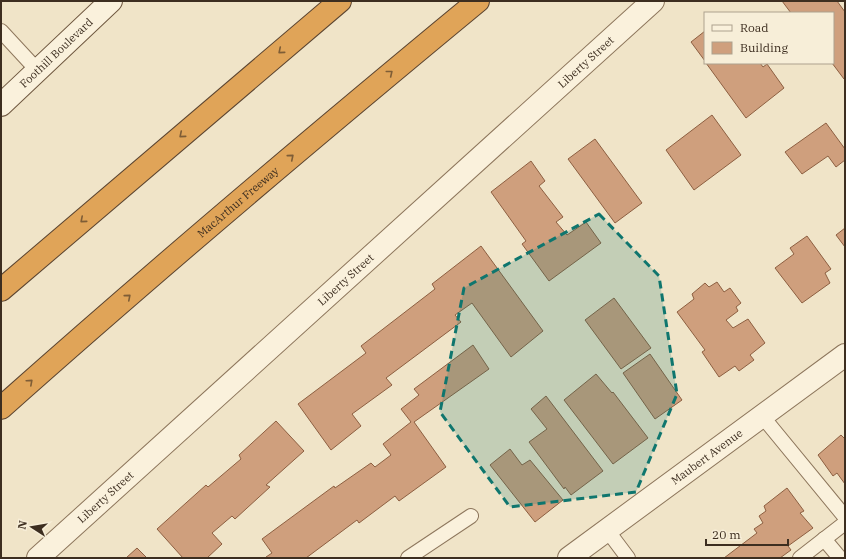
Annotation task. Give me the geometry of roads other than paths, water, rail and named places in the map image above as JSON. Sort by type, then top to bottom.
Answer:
[{"type":"highway","points":[[311,26],[334,1]]},
{"type":"highway","points":[[1,290],[340,1]]},
{"type":"highway","name":"MacArthur Freeway","points":[[1,408],[200,234],[368,91],[478,1]]},
{"type":"street","name":"Foothill Boulevard","points":[[1,105],[111,1]]},
{"type":"street","name":"Liberty Street","points":[[38,558],[653,1]]},
{"type":"street","name":"Maubert Avenue","points":[[569,558],[845,355]]},
{"type":"lane","points":[[1,31],[38,70]]},
{"type":"lane","points":[[762,416],[845,517]]},
{"type":"lane","points":[[408,558],[471,516]]},
{"type":"lane","points":[[800,558],[845,523]]},
{"type":"lane","points":[[607,530],[628,558]]},
{"type":"lane","points":[[824,539],[840,558]]}]
